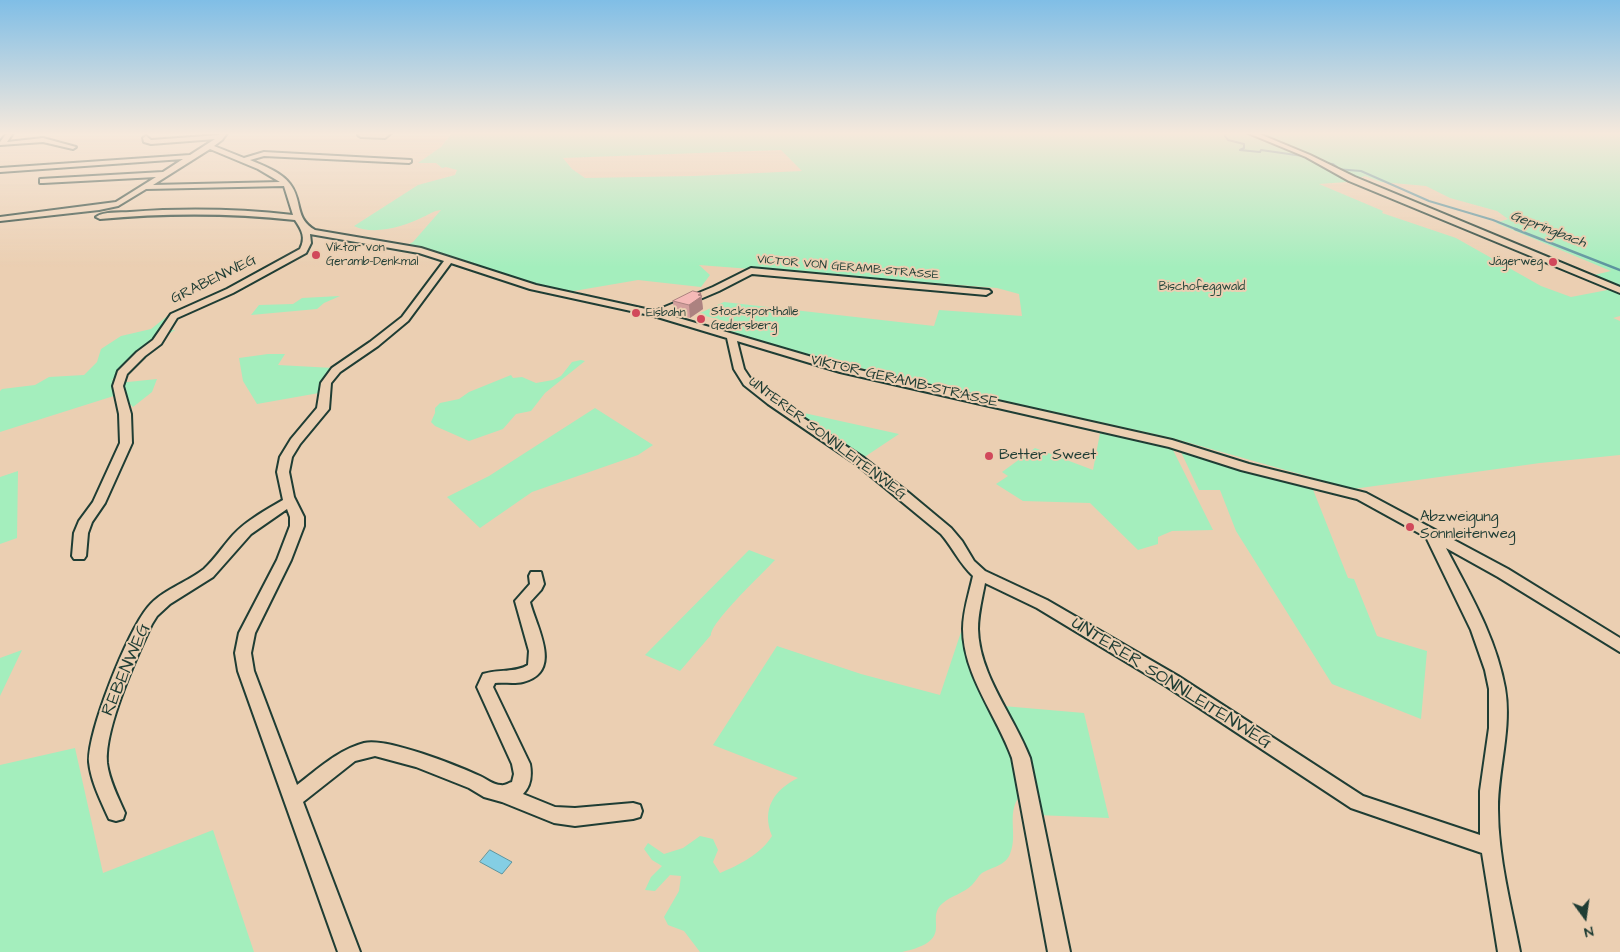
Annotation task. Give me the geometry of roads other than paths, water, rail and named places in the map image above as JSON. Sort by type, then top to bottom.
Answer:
[{"type":"street","points":[[43,181],[106,177]]},
{"type":"street","points":[[0,219],[118,204],[160,177]]},
{"type":"street","points":[[278,177],[286,184],[297,218],[306,229]]},
{"type":"street","points":[[1349,177],[1620,290]]},
{"type":"street","points":[[145,187],[286,184]]},
{"type":"street","points":[[110,206],[100,217],[194,210],[246,212],[297,218]]},
{"type":"street","name":"VIKTOR GERAMB-STRASSE","points":[[306,229],[326,235],[416,250],[450,259],[533,287],[656,314],[844,370],[1172,444],[1253,469],[1361,496],[1504,573],[1620,645]]},
{"type":"street","name":"GRABENWEG","points":[[79,556],[81,533],[86,520],[100,502],[126,444],[125,414],[118,386],[122,373],[141,354],[157,342],[165,327],[174,316],[186,309],[230,292],[303,251],[307,243],[306,229]]},
{"type":"street","points":[[349,952],[246,671],[243,653],[247,633],[294,536],[296,517],[283,472],[284,462],[290,449],[323,409],[325,404],[325,388],[330,377],[341,366],[374,344],[405,319],[450,259]]},
{"type":"street","name":"VICTOR VON GERAMB-STRASSE","points":[[656,314],[716,289],[751,271],[986,292]]},
{"type":"street","name":"UNTERER SONNLEITENWEG","points":[[731,336],[740,369],[748,383],[772,402],[860,461],[904,496],[946,531],[957,544],[969,564],[980,575],[1042,604],[1172,681],[1357,802],[1491,846]]},
{"type":"street","name":"REBENWEG","points":[[116,813],[102,778],[98,760],[99,743],[132,653],[152,612],[162,602],[209,572],[242,534],[290,501]]},
{"type":"street","points":[[1430,533],[1490,657],[1497,690],[1498,733],[1489,791],[1491,846],[1509,952]]},
{"type":"street","points":[[980,575],[972,621],[972,646],[981,671],[1014,738],[1020,758],[1059,952]]},
{"type":"street","points":[[504,794],[519,787],[523,774],[521,764],[485,687],[489,679],[494,676],[526,675],[535,668],[537,657],[535,640],[522,601],[537,585],[536,576]]},
{"type":"street","points":[[294,798],[349,756],[365,750],[375,749],[417,760],[475,782],[490,791],[504,794],[554,815],[575,817],[633,811]]},
{"type":"water","points":[[490,850],[512,862],[502,874],[480,862]]},
{"type":"waterway","name":"Gepringbach","points":[[1376,177],[1429,201],[1493,220],[1518,230]]},
{"type":"waterway","name":"Gepringbach","points":[[1515,229],[1620,270]]},
{"type":"place","name":"Viktor von Geramb-Denkmal","points":[[316,255]]},
{"type":"place","name":"Jägerweg","points":[[1553,262]]},
{"type":"place","name":"Eisbahn","points":[[636,313]]},
{"type":"place","name":"Stocksporthalle Gedersberg","points":[[701,319]]},
{"type":"place","name":"Better Sweet","points":[[989,456]]},
{"type":"place","name":"Abzweigung Sonnleitenweg","points":[[1410,527]]},
{"type":"park label","name":"Bischofeggwald","points":[[1202,287]]}]
